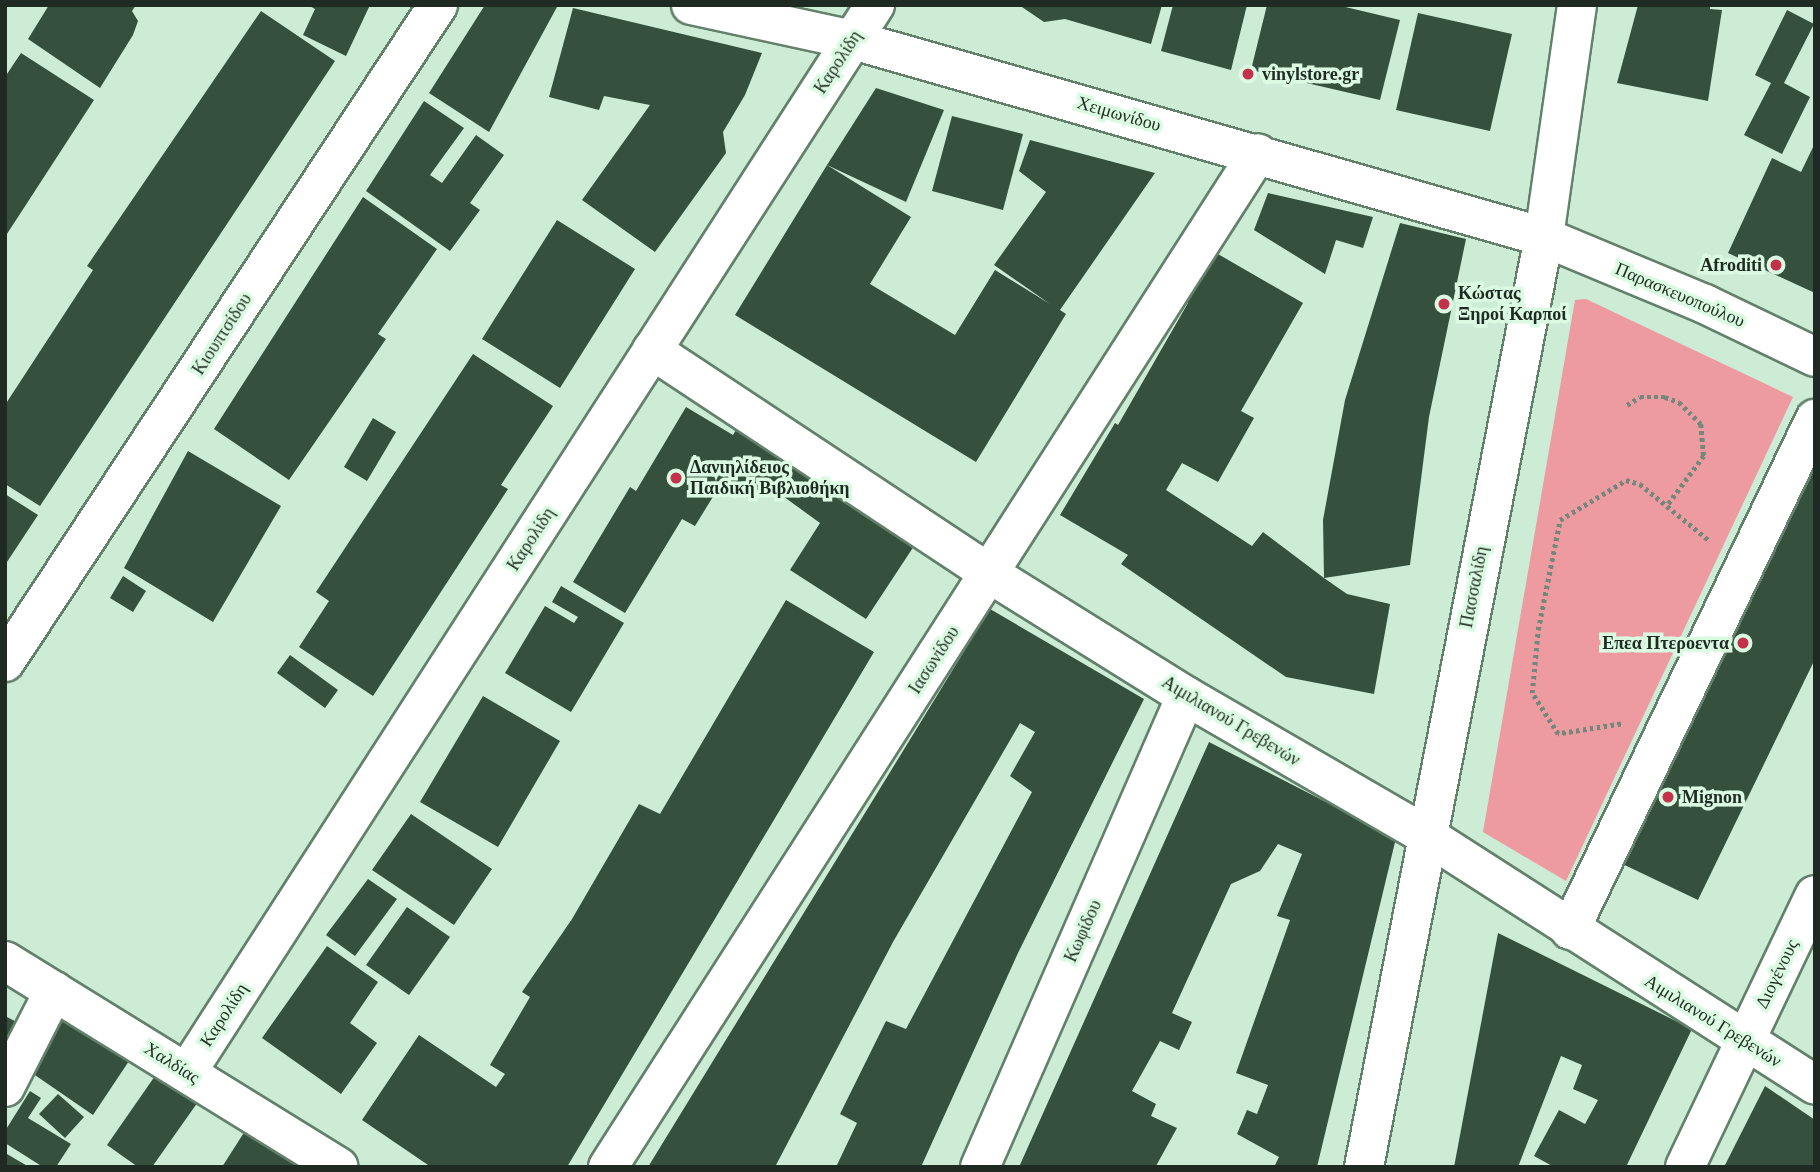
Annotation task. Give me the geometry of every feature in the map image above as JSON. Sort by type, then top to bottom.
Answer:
[{"type":"street","name":"Κιουπτσίδου","points":[[5,662],[438,5]]},
{"type":"street","name":"Χειμωνίδου","points":[[691,5],[853,40],[1544,236]]},
{"type":"street","name":"Καρολίδη","points":[[187,1072],[875,5]]},
{"type":"street","name":"Πασσαλίδη","points":[[1364,1167],[1426,835],[1544,236],[1577,5]]},
{"type":"street","name":"Ιασωνίδου","points":[[608,1167],[1258,153]]},
{"type":"street","name":"Παρασκευοπούλου","points":[[1544,236],[1704,304],[1815,357]]},
{"type":"street","name":"Αιμιλιανού Γρεβενών","points":[[652,350],[990,574],[1186,696],[1426,835],[1744,1042],[1815,1085]]},
{"type":"street","points":[[1570,930],[1815,418]]},
{"type":"street","name":"Κωφίδου","points":[[979,1167],[1186,696]]},
{"type":"street","name":"Διογένους","points":[[1685,1167],[1815,895]]},
{"type":"street","name":"Χαλδίας","points":[[5,961],[338,1167]]},
{"type":"street","points":[[5,1087],[54,991]]},
{"type":"path","points":[[1627,405],[1640,397],[1665,397],[1679,402],[1702,424],[1704,456],[1667,506]]},
{"type":"path","points":[[1663,735],[1629,722],[1559,734],[1532,693],[1538,630],[1560,520],[1626,480],[1640,484],[1714,544]]},
{"type":"shaded area","points":[[1586,299],[1793,397],[1566,881],[1483,832],[1575,300]]},
{"type":"building","points":[[49,5],[136,5],[132,11],[138,21],[133,35],[100,88],[28,39]]},
{"type":"building","points":[[308,5],[370,5],[346,56],[303,35],[315,9]]},
{"type":"building","points":[[485,5],[557,7],[489,132],[429,93]]},
{"type":"building","points":[[1019,5],[1162,5],[1151,44],[1065,19],[1044,22]]},
{"type":"building","points":[[1173,5],[1247,5],[1231,70],[1161,51]]},
{"type":"building","points":[[1267,5],[1337,5],[1400,20],[1380,100],[1251,70]]},
{"type":"building","points":[[1638,5],[1710,5],[1710,9],[1722,10],[1708,101],[1617,83]]},
{"type":"building","points":[[573,8],[762,53],[745,95],[723,132],[726,153],[655,252],[582,200],[650,105],[604,96],[599,110],[549,97]]},
{"type":"building","points":[[1787,10],[1814,24],[1784,83],[1810,97],[1782,154],[1744,135],[1771,83],[1755,75]]},
{"type":"building","points":[[261,11],[335,61],[40,506],[5,484],[5,405],[93,270],[87,266]]},
{"type":"building","points":[[1418,13],[1512,34],[1490,131],[1396,110]]},
{"type":"building","points":[[21,53],[94,100],[5,237],[5,77]]},
{"type":"building","points":[[876,88],[944,110],[906,202],[827,165]]},
{"type":"building","points":[[424,101],[464,128],[430,175],[442,183],[476,135],[504,155],[470,203],[480,210],[450,251],[366,191]]},
{"type":"building","points":[[952,116],[1023,134],[1003,210],[932,191]]},
{"type":"building","points":[[1030,140],[1155,173],[1060,310],[1066,314],[976,462],[735,315],[827,165],[911,217],[870,284],[955,335],[995,270],[1050,304],[994,265],[1046,192],[1019,171]]},
{"type":"building","points":[[1815,143],[1815,293],[1728,253],[1772,158],[1801,172]]},
{"type":"building","points":[[1268,193],[1373,217],[1363,248],[1336,240],[1325,274],[1254,230]]},
{"type":"building","points":[[363,197],[437,249],[378,334],[386,339],[289,480],[214,429]]},
{"type":"building","points":[[557,220],[635,269],[560,388],[482,339]]},
{"type":"building","points":[[1400,223],[1466,239],[1429,417],[1410,565],[1324,578],[1323,520],[1345,400]]},
{"type":"building","points":[[1204,246],[1303,303],[1241,411],[1254,418],[1218,482],[1182,463],[1166,490],[1252,546],[1263,532],[1347,594],[1390,604],[1374,694],[1286,677],[1121,564],[1128,555],[1060,515],[1115,423],[1118,425],[1188,303],[1175,296]]},
{"type":"building","points":[[473,354],[553,406],[501,485],[508,489],[373,696],[299,647],[329,601],[316,592]]},
{"type":"building","points":[[686,407],[733,435],[740,423],[916,543],[866,619],[790,570],[820,523],[769,486],[764,494],[756,489],[749,499],[722,482],[695,526],[682,519],[625,613],[573,582],[630,487],[636,491]]},
{"type":"building","points":[[373,418],[396,432],[367,481],[344,467]]},
{"type":"building","points":[[1815,440],[1815,659],[1698,900],[1612,859]]},
{"type":"building","points":[[188,451],[281,506],[213,622],[124,568]]},
{"type":"building","points":[[5,494],[38,515],[5,565]]},
{"type":"building","points":[[123,576],[146,591],[133,612],[110,598]]},
{"type":"building","points":[[561,586],[624,623],[571,712],[505,673],[545,606],[574,623],[578,617],[552,602]]},
{"type":"building","points":[[786,600],[874,652],[567,1167],[431,1167],[362,1120],[419,1035],[496,1087],[505,1074],[490,1065],[530,997],[522,992],[572,919],[639,804],[660,814]]},
{"type":"building","points":[[990,609],[1144,699],[1018,953],[921,1167],[836,1167],[857,1123],[840,1114],[886,1021],[906,1029],[1032,792],[1010,776],[1035,732],[1020,723],[893,942],[775,1167],[648,1167]]},
{"type":"building","points":[[290,655],[338,690],[325,708],[277,673]]},
{"type":"building","points":[[483,696],[560,741],[498,847],[420,802]]},
{"type":"building","points":[[1209,742],[1396,838],[1317,1167],[1274,1167],[1279,1157],[1237,1134],[1247,1110],[1257,1114],[1268,1085],[1236,1073],[1290,920],[1277,916],[1302,854],[1278,844],[1260,871],[1231,884],[1172,1013],[1192,1022],[1179,1050],[1160,1041],[1132,1091],[1156,1104],[1151,1116],[1177,1128],[1156,1166],[1019,1167]]},
{"type":"building","points":[[411,814],[492,869],[454,925],[372,870]]},
{"type":"building","points":[[368,879],[397,899],[355,956],[326,935]]},
{"type":"building","points":[[407,907],[450,937],[409,995],[366,965]]},
{"type":"building","points":[[1498,933],[1692,1029],[1626,1167],[1554,1167],[1534,1156],[1559,1110],[1585,1124],[1598,1100],[1573,1089],[1582,1065],[1561,1056],[1518,1167],[1454,1167]]},
{"type":"building","points":[[327,946],[378,982],[350,1023],[377,1043],[341,1094],[262,1038]]},
{"type":"building","points":[[5,1016],[28,1028],[5,1071]]},
{"type":"building","points":[[65,1018],[129,1061],[93,1115],[29,1071]]},
{"type":"building","points":[[164,1063],[205,1092],[152,1167],[138,1167],[107,1145]]},
{"type":"building","points":[[1765,1086],[1815,1120],[1815,1167],[1724,1167]]},
{"type":"building","points":[[30,1091],[41,1098],[28,1118],[71,1144],[56,1167],[43,1167],[5,1143],[5,1131]]},
{"type":"building","points":[[58,1094],[84,1117],[65,1138],[39,1114]]},
{"type":"building","points":[[245,1131],[303,1167],[222,1167]]},
{"type":"building","points":[[7,1154],[29,1167],[5,1167]]},
{"type":"place","name":"vinylstore.gr","points":[[1248,74]]},
{"type":"place","name":"Afroditi","points":[[1776,265]]},
{"type":"place","name":"Κώστας Ξηροί Καρποί","points":[[1444,304]]},
{"type":"place","name":"Δανιηλίδειος Παιδική Βιβλιοθήκη","points":[[676,478]]},
{"type":"place","name":"Επεα Πτεροεντα","points":[[1743,643]]},
{"type":"place","name":"Mignon","points":[[1668,797]]}]
